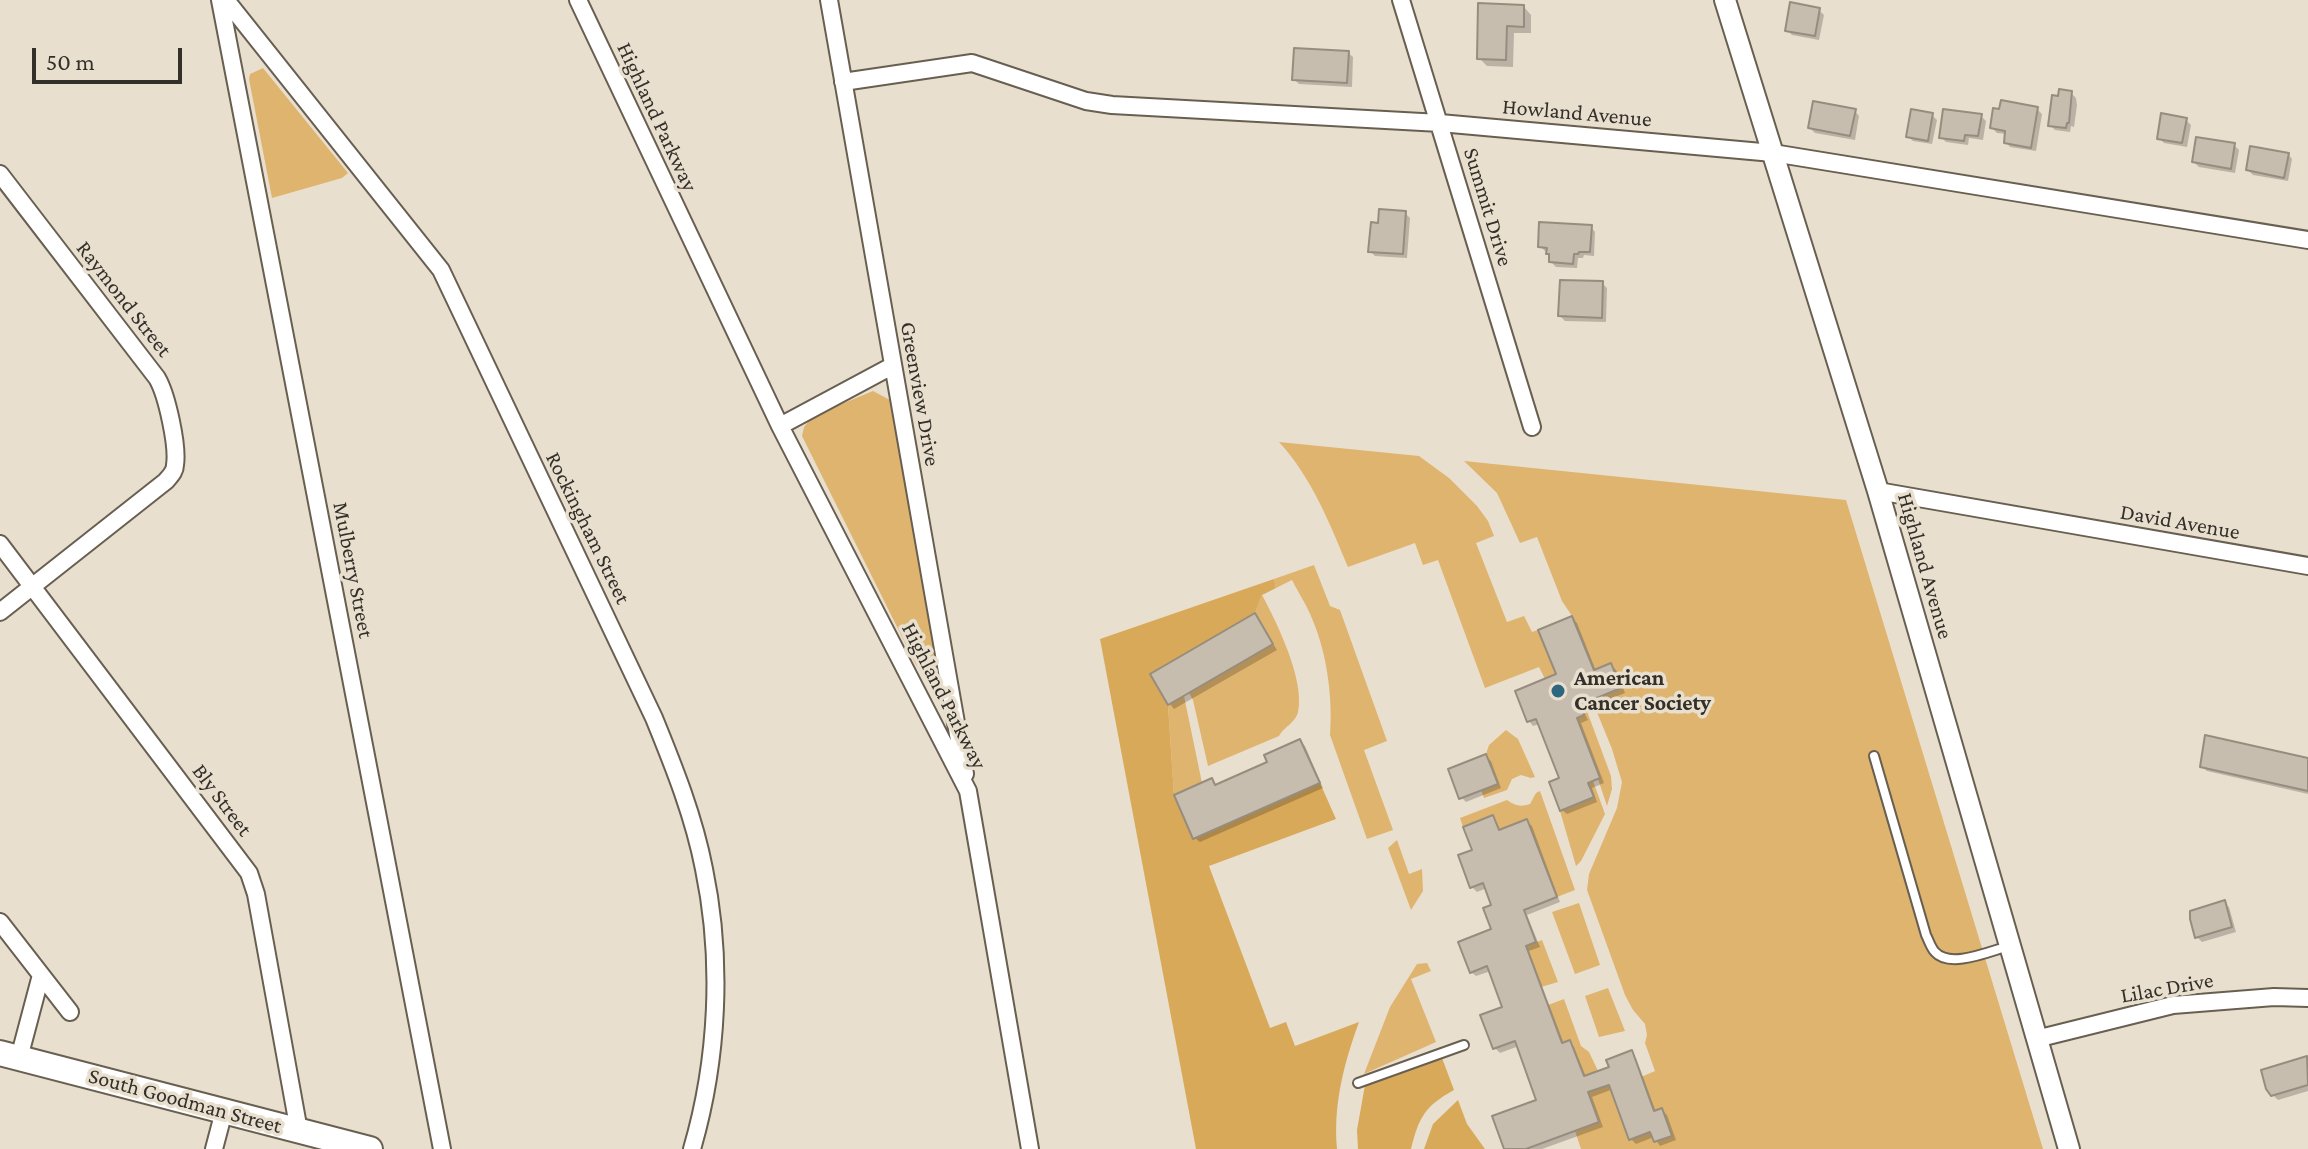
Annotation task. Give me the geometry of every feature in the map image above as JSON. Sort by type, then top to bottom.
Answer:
[{"type":"main road","name":"South Goodman Street","points":[[9,1056],[370,1149]]},
{"type":"street","name":"Mulberry Street","points":[[223,0],[442,1149]]},
{"type":"street","name":"Rockingham Street","points":[[223,0],[441,270],[654,718],[679,779],[710,901],[715,976],[711,1056],[692,1149]]},
{"type":"street","name":"Highland Parkway","points":[[578,0],[780,426],[968,791],[1030,1149]]},
{"type":"street","name":"Summit Drive","points":[[1401,0],[1532,427]]},
{"type":"street","name":"Highland Avenue","points":[[1725,0],[1878,491],[2069,1149]]},
{"type":"street","name":"Greenview Drive","points":[[829,3],[968,791]]},
{"type":"street","name":"Howland Avenue","points":[[843,82],[972,63],[1086,101],[1112,105],[1440,123],[1773,153],[2308,240]]},
{"type":"street","name":"Raymond Street","points":[[0,174],[157,378],[165,394],[175,448],[176,468],[166,481],[33,586]]},
{"type":"street","points":[[780,426],[892,366]]},
{"type":"street","name":"David Avenue","points":[[1878,491],[2308,566]]},
{"type":"street","name":"Bly Street","points":[[0,544],[249,873],[256,894],[299,1131]]},
{"type":"street","points":[[0,612],[33,586]]},
{"type":"street","points":[[0,922],[70,1012]]},
{"type":"street","points":[[9,1056],[41,975]]},
{"type":"street","name":"Lilac Drive","points":[[2036,1039],[2173,1005],[2274,997],[2308,998]]},
{"type":"street","points":[[214,1149],[224,1111]]},
{"type":"lane","points":[[1874,756],[1926,935],[1934,951],[1942,958],[1955,960],[2009,945]]},
{"type":"lane","points":[[1358,1083],[1464,1045]]},
{"type":"shaded area","points":[[263,68],[348,173],[342,178],[272,198],[249,79],[250,74]]},
{"type":"shaded area","points":[[873,391],[890,400],[939,669],[933,674],[925,675],[916,665],[802,436],[804,427],[813,416]]},
{"type":"shaded area","points":[[1279,442],[1419,456],[1449,478],[1488,521],[1494,536],[1476,543],[1507,622],[1524,616],[1532,632],[1538,630],[1556,674],[1545,679],[1539,667],[1485,688],[1438,560],[1423,565],[1415,543],[1348,567],[1310,486]]},
{"type":"shaded area","points":[[1464,461],[1846,500],[2043,1149],[1581,1149],[1575,1131],[1599,1121],[1588,1092],[1609,1085],[1629,1140],[1650,1132],[1654,1142],[1672,1135],[1662,1108],[1654,1111],[1641,1077],[1655,1071],[1645,1043],[1645,1024],[1625,995],[1587,890],[1589,874],[1617,808],[1622,782],[1592,700],[1621,688],[1611,663],[1594,670],[1537,537],[1520,543],[1497,493]]},
{"type":"shaded area","points":[[1314,565],[1330,606],[1340,610],[1387,741],[1364,750],[1393,830],[1367,839],[1330,735],[1328,677],[1318,634],[1292,580],[1276,588],[1274,579]]},
{"type":"shaded area","points":[[1274,579],[1276,588],[1262,595],[1255,613],[1150,674],[1168,705],[1174,795],[1193,839],[1320,783],[1336,819],[1209,866],[1270,1028],[1286,1022],[1295,1046],[1359,1022],[1341,1084],[1337,1149],[1196,1149],[1100,639]]},
{"type":"shaded area","points":[[1262,595],[1294,668],[1298,712],[1279,736],[1208,766],[1189,693],[1273,644],[1255,613]]},
{"type":"shaded area","points":[[1184,696],[1202,783],[1174,795],[1168,705]]},
{"type":"shaded area","points":[[1584,703],[1611,776],[1612,789],[1607,806],[1598,779],[1600,777],[1577,718],[1584,715],[1580,705]]},
{"type":"shaded area","points":[[1506,730],[1518,739],[1535,777],[1521,775],[1512,779],[1507,790],[1484,798],[1481,790],[1498,783],[1486,754],[1489,745]]},
{"type":"shaded area","points":[[1593,781],[1605,814],[1576,866],[1560,811],[1594,797],[1588,783]]},
{"type":"shaded area","points":[[1540,791],[1575,890],[1557,897],[1527,820],[1499,830],[1493,816],[1463,827],[1460,818],[1507,800],[1518,805],[1530,804]]},
{"type":"shaded area","points":[[1397,840],[1409,874],[1422,869],[1423,891],[1411,910],[1388,848]]},
{"type":"shaded area","points":[[1579,903],[1600,965],[1575,974],[1552,912]]},
{"type":"shaded area","points":[[1542,940],[1558,982],[1541,987],[1526,946]]},
{"type":"shaded area","points":[[1427,963],[1431,971],[1411,979],[1436,1042],[1364,1074],[1390,1007],[1417,964]]},
{"type":"shaded area","points":[[1608,988],[1625,1031],[1599,1037],[1585,996]]},
{"type":"shaded area","points":[[1564,999],[1581,1046],[1589,1052],[1598,1071],[1584,1076],[1570,1040],[1562,1043],[1548,1005]]},
{"type":"shaded area","points":[[1442,1058],[1454,1090],[1430,1107],[1417,1129],[1411,1149],[1358,1149],[1357,1130],[1365,1085]]},
{"type":"shaded area","points":[[1458,1100],[1467,1124],[1485,1149],[1424,1149],[1433,1124]]},
{"type":"building","points":[[1790,2],[1820,8],[1815,36],[1785,31]]},
{"type":"building","points":[[1478,3],[1524,5],[1524,27],[1507,26],[1506,60],[1477,59]]},
{"type":"building","points":[[1294,48],[1349,51],[1347,83],[1292,80]]},
{"type":"building","points":[[2059,89],[2072,91],[2066,128],[2048,126],[2052,95],[2058,96]]},
{"type":"building","points":[[2001,100],[2038,107],[2031,148],[2004,143],[2005,131],[1990,128],[1993,108],[1999,109]]},
{"type":"building","points":[[1813,101],[1856,109],[1850,136],[1808,128]]},
{"type":"building","points":[[1911,109],[1933,113],[1928,141],[1906,137]]},
{"type":"building","points":[[1943,109],[1982,114],[1978,136],[1965,135],[1964,141],[1939,138]]},
{"type":"building","points":[[2161,113],[2187,118],[2182,143],[2157,139]]},
{"type":"building","points":[[2196,137],[2235,143],[2231,169],[2192,162]]},
{"type":"building","points":[[2250,146],[2289,153],[2284,178],[2246,170]]},
{"type":"building","points":[[1379,209],[1406,211],[1403,254],[1368,252],[1371,222],[1378,223]]},
{"type":"building","points":[[1539,222],[1592,225],[1590,252],[1574,254],[1573,264],[1549,262],[1547,248],[1538,247]]},
{"type":"building","points":[[1560,280],[1603,281],[1602,318],[1558,316]]},
{"type":"building","points":[[1255,613],[1273,644],[1168,705],[1150,674]]},
{"type":"building","points":[[1572,616],[1594,670],[1611,663],[1621,688],[1580,705],[1584,715],[1577,718],[1600,778],[1588,783],[1594,797],[1560,811],[1549,782],[1559,778],[1536,719],[1527,722],[1515,691],[1556,674],[1538,630]]},
{"type":"building","points":[[2205,735],[2308,758],[2308,791],[2200,767]]},
{"type":"building","points":[[1300,739],[1320,783],[1193,839],[1174,795],[1212,778],[1215,785],[1267,762],[1264,755]]},
{"type":"building","points":[[1486,754],[1498,784],[1459,799],[1448,769]]},
{"type":"building","points":[[1493,815],[1499,830],[1527,819],[1557,897],[1524,910],[1536,942],[1526,946],[1562,1043],[1570,1040],[1584,1076],[1609,1067],[1606,1060],[1632,1050],[1654,1111],[1662,1108],[1672,1136],[1654,1142],[1650,1132],[1629,1140],[1609,1085],[1588,1092],[1599,1122],[1526,1149],[1504,1149],[1492,1116],[1536,1100],[1515,1041],[1493,1049],[1480,1015],[1502,1007],[1487,966],[1470,973],[1458,942],[1491,929],[1483,908],[1491,905],[1483,883],[1470,888],[1458,855],[1472,850],[1463,827]]},
{"type":"building","points":[[2225,900],[2232,927],[2195,938],[2190,911]]},
{"type":"building","points":[[2307,1056],[2308,1085],[2271,1096],[2261,1070]]},
{"type":"place","name":"American Cancer Society","points":[[1558,691]]}]
